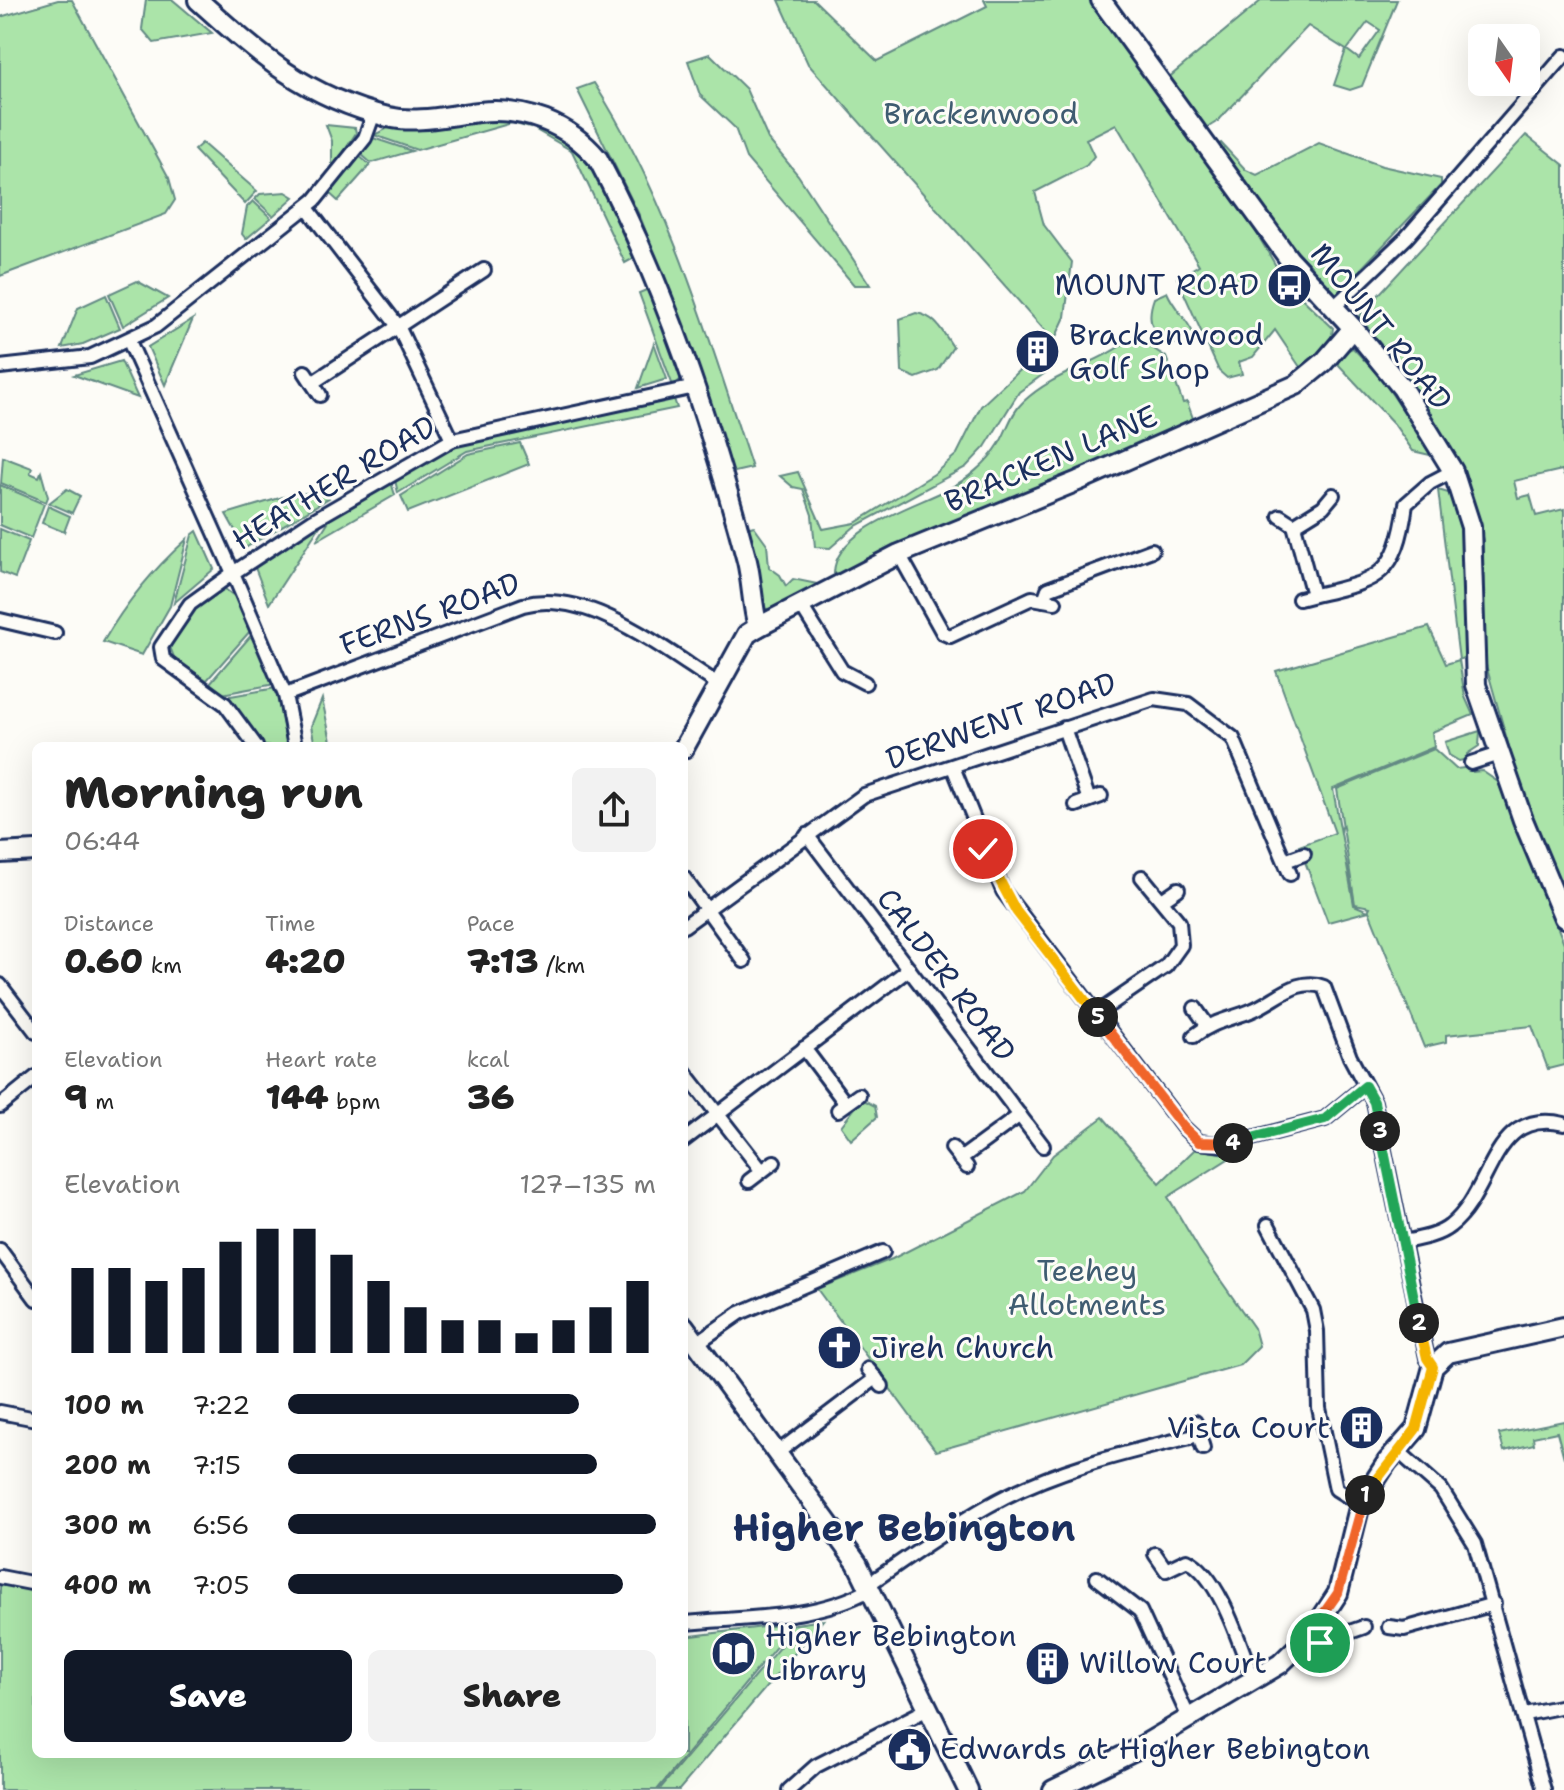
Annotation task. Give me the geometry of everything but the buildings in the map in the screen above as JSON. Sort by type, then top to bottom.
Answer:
[{"type":"street","points":[[198,0],[285,73],[325,98],[374,113],[425,120],[482,111],[510,112],[562,128],[586,145],[618,197],[695,387],[748,565],[758,627],[747,634],[687,742]]},
{"type":"street","name":"MOUNT ROAD","points":[[1101,0],[1289,259],[1353,328],[1402,388],[1453,471],[1471,527],[1476,685],[1499,754],[1564,918]]},
{"type":"street","points":[[1333,308],[1406,238],[1564,56]]},
{"type":"street","points":[[0,367],[81,359],[129,341],[186,305],[307,208],[337,177],[365,138],[374,113]]},
{"type":"street","points":[[307,208],[398,326],[452,440]]},
{"type":"street","points":[[320,395],[308,377],[398,326],[483,270]]},
{"type":"street","name":"BRACKEN LANE","points":[[758,627],[899,554],[1078,481],[1296,385],[1324,362],[1353,328]]},
{"type":"street","points":[[129,341],[285,695],[294,742]]},
{"type":"street","name":"HEATHER ROAD","points":[[253,742],[225,704],[163,659],[161,647],[190,604],[312,521],[452,440],[695,387]]},
{"type":"street","points":[[1299,599],[1367,580],[1379,573],[1393,560],[1400,545],[1406,504],[1430,483],[1453,471]]},
{"type":"street","points":[[1294,525],[1331,503]]},
{"type":"street","points":[[1280,516],[1294,525],[1313,595]]},
{"type":"street","points":[[899,554],[943,633],[950,636],[1032,598],[1049,601],[1048,589],[1152,550]]},
{"type":"street","name":"FERNS ROAD","points":[[285,695],[523,605],[550,601],[567,601],[592,610],[718,684]]},
{"type":"street","points":[[800,604],[842,671],[865,683]]},
{"type":"street","points":[[0,620],[55,633]]},
{"type":"street","name":"DERWENT ROAD","points":[[688,923],[864,795],[1154,699],[1188,704],[1233,738],[1290,874]]},
{"type":"street","points":[[1064,728],[1089,800]]},
{"type":"street","points":[[1471,763],[1499,754]]},
{"type":"street","points":[[953,767],[1003,891],[1183,1127],[1199,1142],[1225,1145],[1325,1119],[1365,1086]]},
{"type":"street","name":"CALDER ROAD","points":[[807,835],[1043,1146]]},
{"type":"street","points":[[0,853],[32,851]]},
{"type":"street","points":[[1285,861],[1304,854]]},
{"type":"street","points":[[1096,1014],[1166,966],[1181,945],[1179,922],[1142,877]]},
{"type":"street","points":[[688,883],[744,961]]},
{"type":"street","points":[[1162,900],[1178,889]]},
{"type":"street","points":[[688,1137],[909,969]]},
{"type":"street","points":[[1194,1036],[1207,1025],[1251,1011],[1294,987],[1315,983],[1324,987],[1330,995],[1350,1057],[1374,1102],[1427,1358],[1433,1367]]},
{"type":"street","points":[[0,985],[32,1027]]},
{"type":"street","points":[[1195,1008],[1207,1025]]},
{"type":"street","points":[[804,1048],[842,1107],[859,1095]]},
{"type":"street","points":[[688,1076],[762,1171]]},
{"type":"street","points":[[0,1106],[32,1080]]},
{"type":"street","points":[[960,1158],[1020,1115]]},
{"type":"street","points":[[1403,1242],[1445,1229],[1458,1219],[1481,1190],[1498,1148],[1518,1129],[1534,1122],[1564,1124]]},
{"type":"street","points":[[749,1181],[774,1162]]},
{"type":"street","points":[[1268,1225],[1313,1310],[1317,1331],[1319,1408],[1336,1489],[1360,1504]]},
{"type":"street","points":[[0,1250],[32,1294]]},
{"type":"street","points":[[697,1343],[740,1313],[883,1252]]},
{"type":"street","points":[[1298,1650],[1338,1593],[1360,1504],[1371,1484],[1416,1429],[1433,1367],[1448,1353],[1564,1327]]},
{"type":"street","points":[[688,1331],[869,1587],[968,1790]]},
{"type":"street","points":[[777,1453],[875,1378]]},
{"type":"street","points":[[0,1412],[32,1418]]},
{"type":"street","points":[[688,1623],[822,1609],[846,1603],[967,1519],[1029,1486],[1102,1460],[1199,1435]]},
{"type":"street","points":[[1398,1451],[1441,1489],[1461,1516],[1475,1544],[1544,1790]]},
{"type":"street","points":[[1155,1554],[1166,1570],[1187,1560],[1200,1566],[1212,1584],[1253,1679]]},
{"type":"street","points":[[0,1577],[32,1583]]},
{"type":"street","points":[[1097,1578],[1140,1611],[1189,1718]]},
{"type":"street","points":[[1389,1627],[1404,1629],[1494,1604]]},
{"type":"street","points":[[1053,1790],[1077,1785],[1298,1650],[1364,1627]]},
{"type":"street","points":[[1525,1714],[1564,1706]]},
{"type":"street","points":[[789,1790],[816,1766],[930,1708]]},
{"type":"green space","points":[[58,0],[72,0],[169,178],[175,200],[166,214],[0,276],[0,17]]},
{"type":"green space","points":[[146,0],[173,0],[212,33],[154,43],[142,29]]},
{"type":"green space","name":"Brackenwood","points":[[779,0],[814,0],[877,61],[987,6],[984,0],[1089,0],[1246,215],[1286,283],[1333,328],[1330,341],[1317,356],[1300,367],[1275,330],[1253,357],[1239,362],[1242,374],[1227,378],[1219,371],[1177,278],[1199,265],[1116,124],[1086,139],[1094,156],[1086,166],[1035,192],[1044,225],[1072,262],[1065,317],[1054,341],[808,64]]},
{"type":"green space","points":[[1262,0],[1397,0],[1362,86],[1350,90],[1334,85],[1346,50],[1308,26],[1218,121],[1202,131],[1167,79]],"holes":[[[1368,22],[1380,30],[1359,59],[1347,50]]]},
{"type":"green space","points":[[710,54],[746,89],[768,139],[798,175],[870,285],[854,285],[746,158],[735,128],[700,95],[688,61]]},
{"type":"green space","points":[[594,83],[621,128],[666,222],[703,320],[752,468],[730,473],[712,407],[641,219],[577,89]]},
{"type":"green space","points":[[498,118],[531,124],[530,128],[512,123],[417,150],[374,135],[392,126],[423,128]]},
{"type":"green space","points":[[326,125],[355,128],[356,133],[332,170],[332,141]]},
{"type":"green space","points":[[537,125],[575,150],[600,180],[636,257],[625,263],[572,151],[536,130]]},
{"type":"green space","points":[[1526,135],[1564,165],[1564,476],[1562,470],[1514,481],[1518,498],[1530,495],[1536,516],[1564,509],[1564,897],[1515,768],[1484,658],[1483,540],[1464,473],[1415,389],[1359,316]]},
{"type":"green space","points":[[373,138],[412,151],[371,163],[361,154]]},
{"type":"green space","points":[[202,143],[257,191],[245,204],[194,150]]},
{"type":"green space","points":[[1221,143],[1246,170],[1257,175],[1319,143],[1382,166],[1441,179],[1441,185],[1334,297],[1213,148]]},
{"type":"green space","points":[[359,156],[370,165],[338,201],[328,192]]},
{"type":"green space","points":[[286,192],[294,197],[273,216],[255,199],[260,194]]},
{"type":"green space","points":[[253,201],[271,218],[246,239],[242,234],[247,207]]},
{"type":"green space","points":[[137,281],[168,298],[123,326],[109,294]]},
{"type":"green space","points":[[651,288],[681,372],[680,380],[673,386],[639,293]]},
{"type":"green space","points":[[1167,292],[1194,335],[1178,344],[1157,333],[1151,322],[1154,298]]},
{"type":"green space","points":[[106,295],[120,328],[83,344],[62,348],[78,308]]},
{"type":"green space","points":[[916,313],[934,321],[953,347],[938,370],[916,378],[902,372],[900,319]]},
{"type":"green space","points":[[193,319],[165,385],[148,347]]},
{"type":"green space","points":[[1134,336],[1166,357],[1183,403],[1187,402],[1194,421],[902,543],[848,573],[834,573],[838,557],[862,532],[898,511],[955,485],[976,470],[999,444],[1019,406],[1036,391],[1107,354]]},
{"type":"green space","points":[[654,343],[667,379],[638,388]]},
{"type":"green space","points":[[1048,348],[1057,356],[1056,365],[1019,392],[985,447],[966,467],[854,527],[830,548],[815,547],[812,515],[803,489],[793,487],[780,476],[798,472],[823,529],[855,523],[934,474],[957,454],[981,406],[1031,359],[1035,363]]},
{"type":"green space","points":[[1353,348],[1381,378],[1434,456],[1413,451],[1394,424],[1337,363],[1340,353]]},
{"type":"green space","points":[[121,361],[138,398],[74,375]]},
{"type":"green space","points":[[674,399],[677,408],[467,451],[398,493],[395,480],[448,447]]},
{"type":"green space","points":[[520,443],[529,464],[408,512],[401,496],[468,454]]},
{"type":"green space","points":[[3,457],[32,468],[30,473],[39,477],[41,472],[48,497],[46,502],[1,483]]},
{"type":"green space","points":[[391,482],[395,495],[316,541],[330,519]]},
{"type":"green space","points":[[0,485],[44,504],[31,538],[0,525]]},
{"type":"green space","points":[[67,489],[80,496],[72,513],[49,503]]},
{"type":"green space","points":[[324,490],[329,498],[245,548],[226,514],[283,497]]},
{"type":"green space","points":[[1438,490],[1452,494],[1466,532],[1466,656],[1459,660]]},
{"type":"green space","points":[[48,506],[70,516],[64,532],[42,523]]},
{"type":"green space","points":[[322,523],[269,604],[254,565]]},
{"type":"green space","points":[[754,526],[767,544],[769,567],[780,575],[786,586],[793,579],[817,584],[808,594],[795,602],[772,608],[766,609],[758,603],[743,529]]},
{"type":"green space","points":[[0,529],[29,541],[15,578],[0,572]]},
{"type":"green space","points":[[197,531],[214,569],[174,603],[192,535]]},
{"type":"green space","points":[[187,539],[170,606],[142,655],[103,642],[141,587]]},
{"type":"green space","points":[[225,589],[238,599],[251,630],[207,680],[175,660],[169,644],[199,603]]},
{"type":"green space","points":[[1429,627],[1446,664],[1459,660],[1465,697],[1473,715],[1432,732],[1434,747],[1333,789],[1354,905],[1368,911],[1370,907],[1355,904],[1337,789],[1434,749],[1456,769],[1472,767],[1473,772],[1482,771],[1498,782],[1564,943],[1564,1065],[1548,1069],[1532,1026],[1446,1035],[1446,1042],[1424,1047],[1369,911],[1328,922],[1299,846],[1335,833],[1276,671]]},
{"type":"green space","points":[[254,632],[275,684],[222,694],[210,683]]},
{"type":"green space","points":[[276,688],[286,742],[261,742],[225,697]]},
{"type":"green space","points":[[322,699],[331,742],[314,742],[311,726]]},
{"type":"green space","points":[[1480,731],[1479,746],[1467,754],[1468,759],[1459,761],[1449,755],[1445,742]]},
{"type":"green space","points":[[862,1099],[875,1106],[877,1117],[851,1140],[841,1126]]},
{"type":"green space","name":"Teehey Allotments","points":[[1103,1117],[1160,1183],[1195,1149],[1226,1154],[1228,1159],[1168,1197],[1200,1251],[1254,1328],[1259,1346],[1240,1365],[936,1451],[817,1289],[892,1259],[1025,1191],[1053,1155]]},
{"type":"green space","points":[[1564,1421],[1564,1458],[1557,1432],[1533,1437],[1534,1444],[1504,1451],[1499,1434]]},
{"type":"green space","points":[[0,1577],[32,1583],[32,1758],[684,1758],[657,1790],[0,1790]]},
{"type":"green space","points":[[823,1620],[679,1790],[659,1790],[783,1643],[783,1632],[789,1625]]},
{"type":"green space","points":[[779,1625],[780,1642],[688,1753],[688,1636]]},
{"type":"place","name":"MOUNT ROAD","points":[[1290,285]]},
{"type":"place","name":"Brackenwood Golf Shop","points":[[1038,352]]},
{"type":"place","name":"Jireh Church","points":[[840,1348]]},
{"type":"place","name":"Vista Court","points":[[1361,1428]]},
{"type":"place","name":"Higher Bebington Library","points":[[734,1653]]},
{"type":"place","name":"Willow Court","points":[[1048,1663]]},
{"type":"place","name":"Edwards at Higher Bebington","points":[[909,1749]]},
{"type":"district","name":"Higher Bebington","points":[[904,1528]]},
{"type":"route","points":[[983,849],[1016,911],[1183,1127],[1199,1142],[1225,1145],[1325,1119],[1365,1086],[1374,1102],[1427,1358],[1433,1367],[1416,1429],[1409,1441],[1387,1462],[1360,1504],[1338,1593],[1298,1650],[1320,1643]]}]
